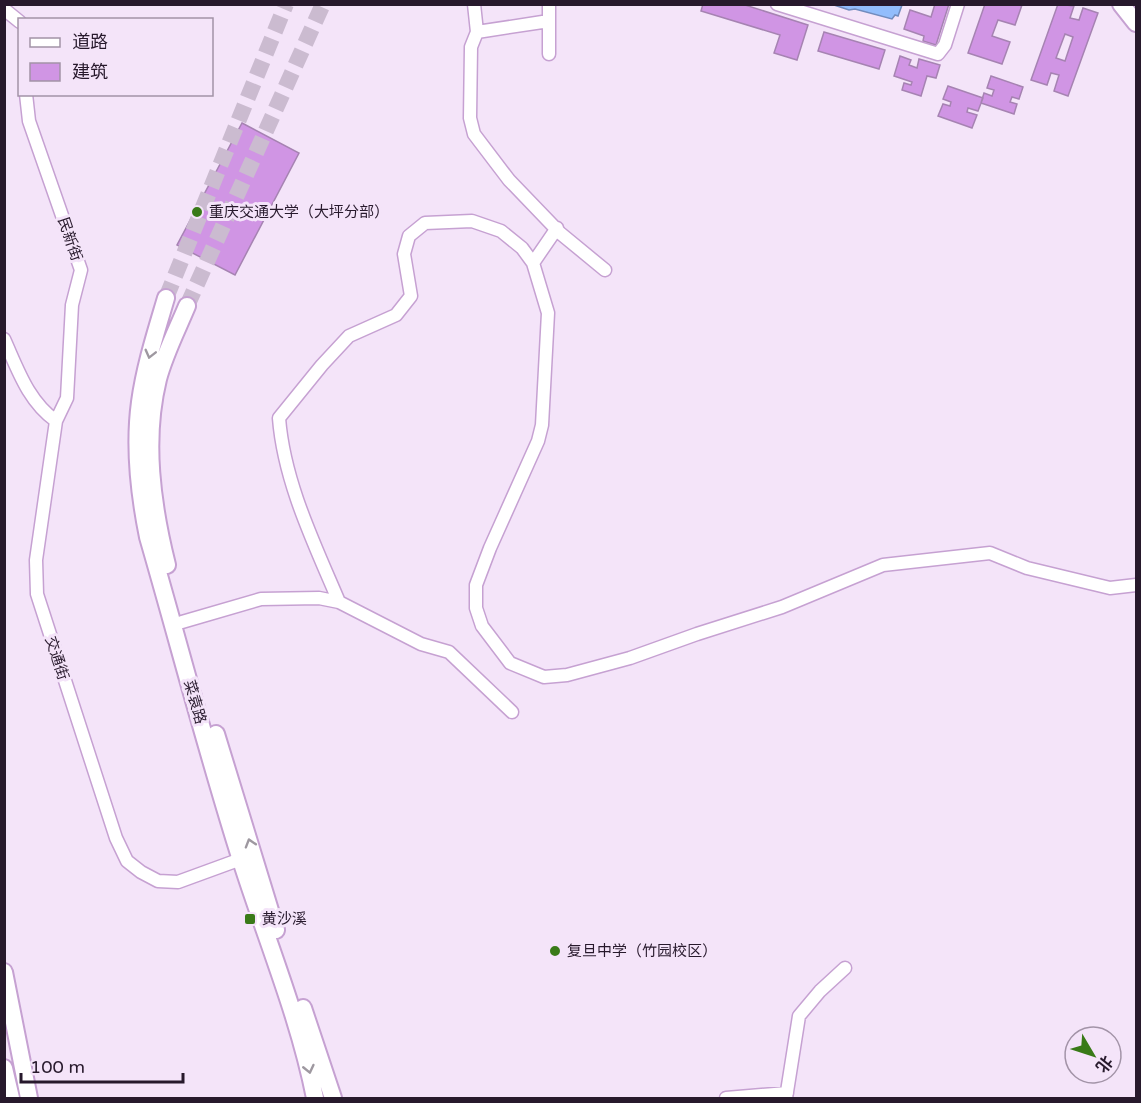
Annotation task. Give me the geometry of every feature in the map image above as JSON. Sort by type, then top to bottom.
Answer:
[{"type":"main road","points":[[1122,6],[1137,23]]},
{"type":"main road","name":"菜袁路","points":[[166,298],[152,346],[140,405],[139,481],[142,506],[148,537],[240,859],[296,1022],[315,1098]]},
{"type":"main road","name":"菜袁路","points":[[187,306],[168,349],[158,379],[153,407],[150,456],[154,504],[160,537],[182,622],[273,921],[333,1098]]},
{"type":"main road","points":[[4,972],[29,1098]]},
{"type":"main road","points":[[4,1068],[11,1098]]},
{"type":"street","points":[[474,4],[477,33],[471,47],[470,118],[474,134],[509,180],[560,233],[605,270]]},
{"type":"street","points":[[549,4],[549,54]]},
{"type":"street","points":[[777,4],[938,54],[945,45],[958,4]]},
{"type":"street","points":[[4,9],[18,20]]},
{"type":"street","points":[[477,33],[549,21]]},
{"type":"street","name":"民新街","points":[[26,96],[28,121],[81,270],[72,305],[67,398],[56,421]]},
{"type":"street","points":[[339,602],[308,528],[281,447],[279,418],[322,365],[350,336],[396,315],[411,296],[404,254],[410,236],[425,223],[472,220],[501,231],[522,248],[533,263],[548,313],[542,425],[538,441],[476,585],[476,608],[482,626],[510,663],[544,677],[578,672],[630,658],[782,607],[883,565],[893,563],[990,553],[1027,568],[1110,588],[1137,585]]},
{"type":"street","points":[[533,263],[557,228]]},
{"type":"street","points":[[4,339],[33,399],[44,413],[56,421]]},
{"type":"street","name":"交通街","points":[[56,421],[36,560],[37,594],[116,838],[127,861],[158,881],[178,882],[240,859]]},
{"type":"street","points":[[182,622],[261,599],[319,598],[339,602],[421,644],[449,652],[512,712]]},
{"type":"street","points":[[726,1098],[786,1096],[799,1017],[820,992],[845,968]]},
{"type":"water","points":[[902,4],[898,16],[895,15],[892,19],[834,5]]},
{"type":"building","points":[[703,4],[742,4],[808,25],[797,60],[774,53],[780,35],[701,11]]},
{"type":"building","points":[[935,4],[949,4],[936,45],[923,41],[924,36],[904,29],[910,10],[931,17]]},
{"type":"building","points":[[985,4],[1022,5],[1015,25],[998,20],[992,36],[1010,42],[1002,64],[968,53]]},
{"type":"building","points":[[1058,4],[1074,6],[1070,18],[1079,20],[1083,8],[1098,13],[1068,96],[1054,91],[1059,75],[1051,73],[1047,85],[1031,80]],"holes":[[[1065,34],[1073,37],[1065,61],[1056,58]]]},
{"type":"building","points":[[824,32],[885,50],[879,69],[818,51]]},
{"type":"building","points":[[900,56],[911,60],[909,65],[917,68],[919,59],[940,65],[936,78],[927,76],[921,96],[902,90],[904,83],[911,85],[912,82],[894,76]]},
{"type":"building","points":[[991,76],[1023,87],[1019,99],[1012,97],[1010,102],[1017,104],[1014,114],[981,103],[984,93],[992,96],[994,90],[987,88]]},
{"type":"building","points":[[948,86],[983,98],[978,111],[968,108],[967,112],[977,115],[972,128],[938,116],[943,104],[950,106],[951,102],[943,99]]},
{"type":"building","points":[[242,123],[299,153],[235,275],[177,245]]},
{"type":"tunnel","points":[[166,298],[286,4]]},
{"type":"tunnel","points":[[187,306],[323,4]]},
{"type":"place","name":"重庆交通大学（大坪分部）","points":[[197,212]]},
{"type":"place","name":"黄沙溪","points":[[250,919]]},
{"type":"place","name":"复旦中学（竹园校区）","points":[[555,951]]}]
